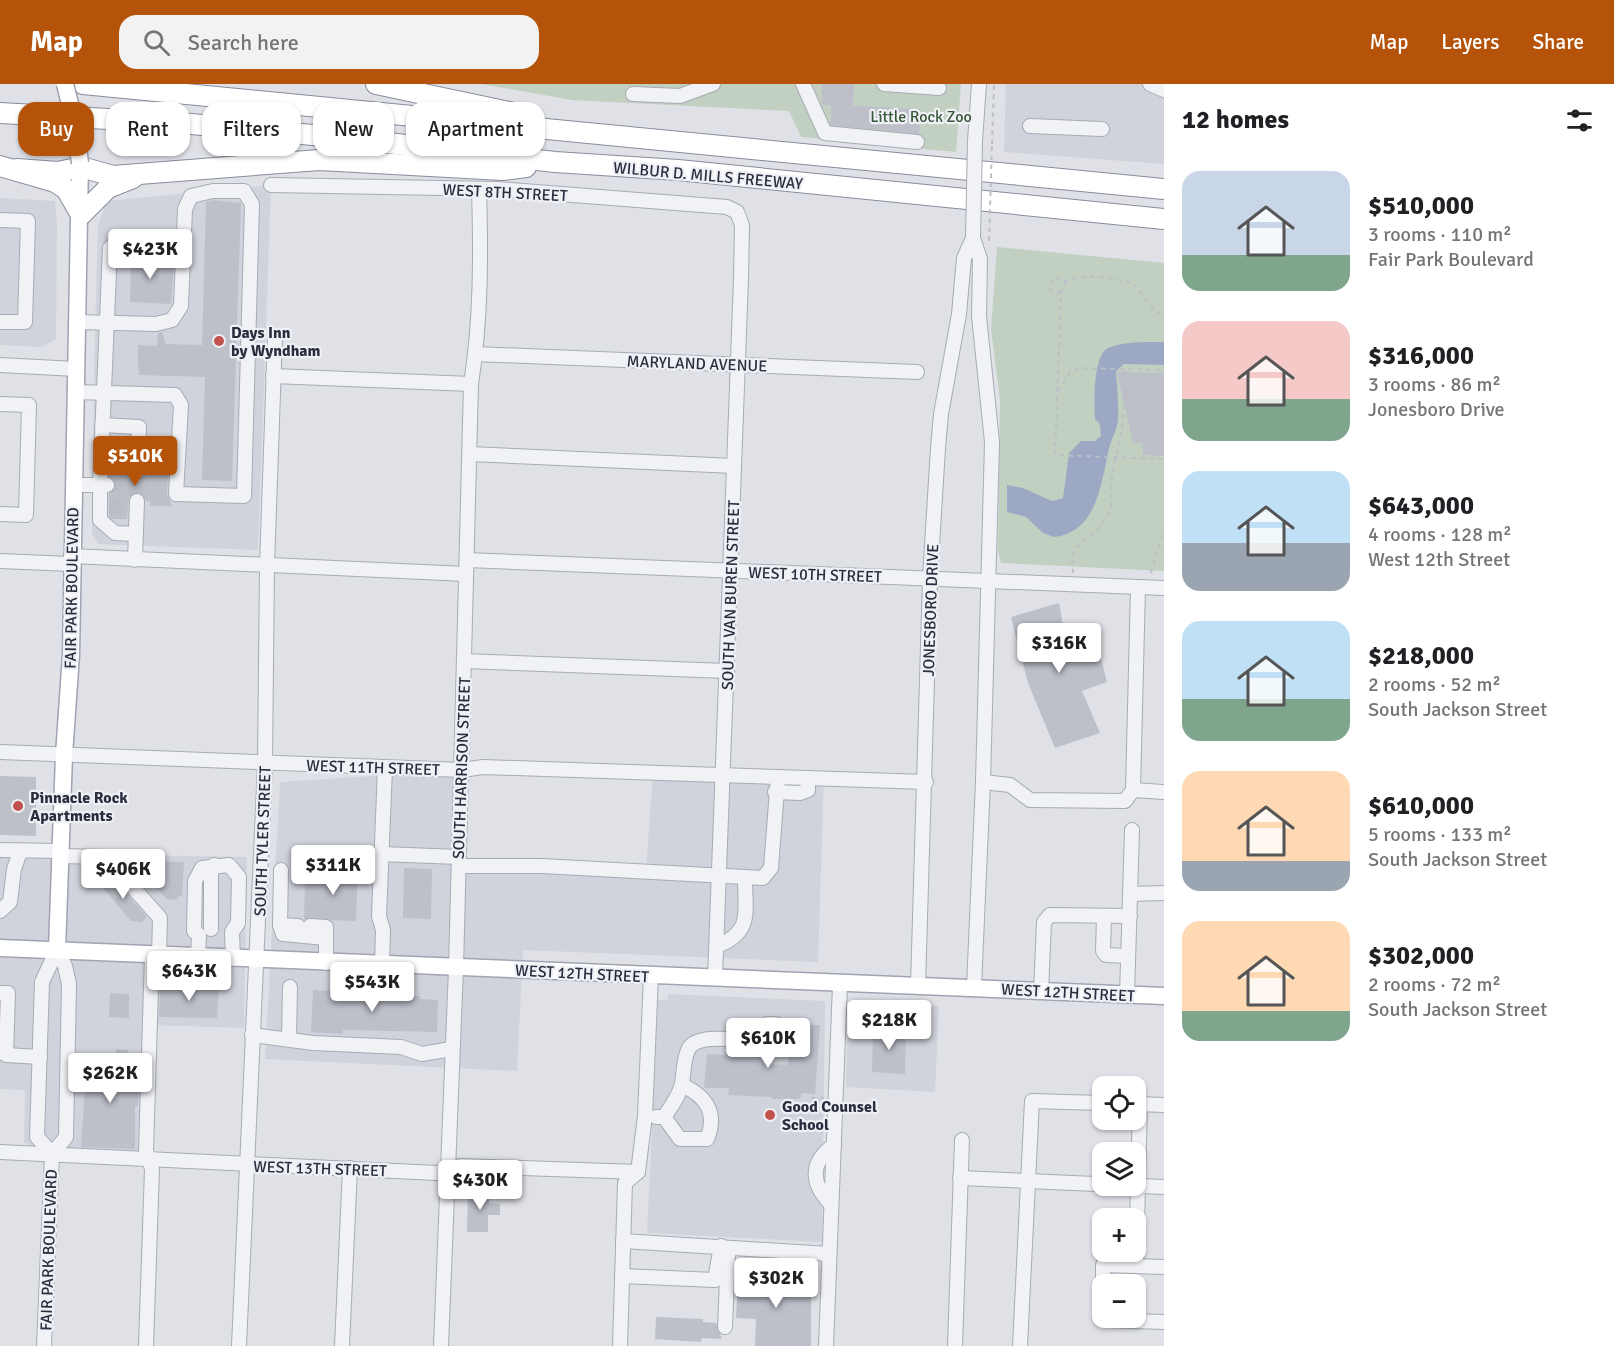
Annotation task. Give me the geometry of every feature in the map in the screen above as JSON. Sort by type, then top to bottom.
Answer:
[{"type":"highway","name":"WILBUR D. MILLS FREEWAY","points":[[83,84],[1164,189]]},
{"type":"highway","points":[[376,84],[450,98],[611,136]]},
{"type":"highway","name":"WILBUR D. MILLS FREEWAY","points":[[0,113],[180,123],[335,137],[555,162],[678,170],[1164,219]]},
{"type":"highway","points":[[9,168],[58,172],[81,165],[113,176],[319,160],[502,170],[555,162]]},
{"type":"highway","points":[[9,168],[55,182],[66,189],[81,215],[108,188],[150,174]]},
{"type":"main road","name":"FAIR PARK BOULEVARD","points":[[57,950],[64,755],[71,655],[71,560],[81,215],[81,165],[75,124],[65,84]]},
{"type":"main road","name":"WEST 12TH STREET","points":[[0,948],[1164,996]]},
{"type":"street","points":[[633,94],[680,96],[713,84]]},
{"type":"street","points":[[803,84],[825,133],[917,142]]},
{"type":"street","points":[[884,84],[939,88]]},
{"type":"street","name":"JONESBORO DRIVE","points":[[974,987],[983,782],[992,442],[979,316],[980,259],[973,238],[979,84]]},
{"type":"street","points":[[1150,84],[1164,90]]},
{"type":"street","points":[[1030,126],[1102,129]]},
{"type":"street","name":"WEST 8TH STREET","points":[[271,184],[543,192],[726,207],[737,212]]},
{"type":"street","name":"SOUTH HARRISON STREET","points":[[441,1346],[456,968],[471,384],[476,354],[481,256],[479,190]]},
{"type":"street","points":[[76,392],[175,395],[181,405],[176,494],[244,496],[252,204],[244,191],[213,191],[191,196],[185,209],[181,306],[172,320],[156,324],[77,322]]},
{"type":"street","name":"SOUTH VAN BUREN STREET","points":[[715,978],[742,225],[737,212]]},
{"type":"street","points":[[0,220],[28,221],[25,322],[0,322]]},
{"type":"street","name":"JONESBORO DRIVE","points":[[918,986],[926,782],[930,578],[941,414],[960,314],[964,258],[973,238]]},
{"type":"street","points":[[136,534],[115,533],[100,520],[105,507],[102,425],[110,248],[113,244],[184,242]]},
{"type":"street","name":"SOUTH TYLER STREET","points":[[239,1346],[265,764],[267,565],[275,336]]},
{"type":"street","name":"MARYLAND AVENUE","points":[[476,354],[917,372]]},
{"type":"street","points":[[0,364],[76,369]]},
{"type":"street","points":[[273,376],[471,384]]},
{"type":"street","points":[[0,404],[29,405],[26,515],[0,514]]},
{"type":"street","points":[[102,425],[139,427],[135,466]]},
{"type":"street","points":[[470,454],[734,466]]},
{"type":"street","points":[[74,485],[105,485]]},
{"type":"street","points":[[134,506],[135,560]]},
{"type":"street","name":"WEST 10TH STREET","points":[[0,561],[135,560],[267,565],[730,571],[1164,588]]},
{"type":"street","points":[[983,782],[1010,785],[1030,800],[1125,801],[1133,790],[1138,588]]},
{"type":"street","points":[[464,661],[727,671]]},
{"type":"street","name":"WEST 11TH STREET","points":[[0,752],[385,768],[462,770],[483,767],[926,782]]},
{"type":"street","points":[[382,965],[383,930],[379,916],[385,768]]},
{"type":"street","points":[[381,854],[459,862],[745,879],[763,878],[771,868],[775,792],[778,777]]},
{"type":"street","points":[[775,792],[800,793],[808,790],[808,778]]},
{"type":"street","points":[[1133,790],[1164,792]]},
{"type":"street","points":[[1127,995],[1132,830]]},
{"type":"street","points":[[0,850],[106,857],[160,918],[146,1151],[152,1169],[146,1346]]},
{"type":"street","points":[[0,910],[10,902],[14,869],[20,852]]},
{"type":"street","points":[[232,937],[203,935],[194,931],[195,881],[202,868],[229,865],[239,877],[238,924],[232,937],[232,959]]},
{"type":"street","points":[[235,870],[261,871]]},
{"type":"street","points":[[281,870],[280,925],[283,934],[326,938]]},
{"type":"street","points":[[717,946],[740,933],[744,924],[745,879]]},
{"type":"street","points":[[1130,894],[1164,893]]},
{"type":"street","points":[[1041,992],[1044,922],[1050,915],[1130,916]]},
{"type":"street","points":[[1104,916],[1103,951],[1106,955],[1128,956]]},
{"type":"street","points":[[280,925],[326,927],[326,963]]},
{"type":"street","points":[[198,957],[203,935]]},
{"type":"street","name":"FAIR PARK BOULEVARD","points":[[52,1154],[37,1137],[42,981],[57,950]]},
{"type":"street","name":"FAIR PARK BOULEVARD","points":[[44,1346],[52,1154],[66,1137],[69,984],[65,966],[57,950]]},
{"type":"street","points":[[620,1346],[625,1183],[638,1172],[645,1116],[651,976]]},
{"type":"street","points":[[826,1346],[840,984]]},
{"type":"street","points":[[289,1039],[290,987]]},
{"type":"street","points":[[0,993],[8,993],[6,1055],[40,1057]]},
{"type":"street","points":[[252,1035],[313,1043],[401,1047],[422,1054],[451,1049]]},
{"type":"street","points":[[664,1117],[682,1085],[683,1069],[689,1048],[693,1043],[701,1040],[762,1040]]},
{"type":"street","points":[[664,1117],[680,1139],[707,1139],[712,1123],[708,1104],[696,1091],[682,1085]]},
{"type":"street","points":[[1020,1346],[1032,1101],[1092,1103]]},
{"type":"street","points":[[1146,1104],[1164,1105]]},
{"type":"street","points":[[645,1116],[664,1117]]},
{"type":"street","points":[[955,1346],[962,1140]]},
{"type":"street","name":"WEST 13TH STREET","points":[[0,1152],[437,1173],[461,1166],[638,1172]]},
{"type":"street","points":[[342,1346],[350,1168]]},
{"type":"street","points":[[960,1178],[1092,1184]]},
{"type":"street","points":[[1146,1187],[1164,1188]]},
{"type":"street","points":[[1136,1196],[1136,1266]]},
{"type":"street","points":[[623,1241],[829,1254]]},
{"type":"street","points":[[622,1276],[715,1280],[724,1246]]},
{"type":"street","points":[[724,1246],[725,1327]]},
{"type":"street","points":[[1103,1274],[1103,1265],[1164,1267]]},
{"type":"street","points":[[1146,1321],[1164,1322]]},
{"type":"path","points":[[989,242],[994,84]]},
{"type":"path","points":[[1061,292],[1052,292],[1049,284],[1052,279],[1058,277],[1064,282]]},
{"type":"path","points":[[1064,282],[1086,277],[1133,283],[1154,309],[1164,316]]},
{"type":"path","points":[[1064,282],[1061,292],[1055,455],[1164,459]]},
{"type":"path","points":[[1058,392],[1065,378],[1074,369],[1164,370]]},
{"type":"path","points":[[1074,584],[1072,555],[1080,543],[1099,528],[1111,510],[1112,477],[1123,423],[1124,369]]},
{"type":"path","points":[[1151,573],[1164,529]]},
{"type":"path","points":[[811,1098],[822,1098]]},
{"type":"shaded area","points":[[1006,84],[1164,84],[1164,164],[1004,152]]},
{"type":"shaded area","points":[[271,185],[258,550],[98,544],[92,534],[94,371],[98,227],[106,201]]},
{"type":"shaded area","points":[[0,198],[55,201],[57,225],[56,339],[42,347],[0,345]]},
{"type":"shaded area","points":[[462,770],[459,866],[646,871],[653,772],[824,778],[818,962],[523,950],[517,1071],[265,1059],[280,782]]},
{"type":"shaded area","points":[[0,855],[247,857],[244,1028],[150,1025],[149,1160],[52,1154],[24,1143],[25,1090],[0,1089]]},
{"type":"shaded area","points":[[668,994],[825,1001],[822,1242],[647,1233],[658,1000],[668,1000]]},
{"type":"shaded area","points":[[870,1005],[939,1006],[935,1092],[846,1087],[848,1008],[859,1010]]},
{"type":"green space","name":"Little Rock Zoo","points":[[481,84],[961,84],[956,152],[801,137],[789,111],[572,100]]},
{"type":"green space","points":[[997,247],[1164,263],[1164,571],[1001,563],[998,552],[1000,400],[991,329]]},
{"type":"water","points":[[1164,342],[1164,365],[1124,364],[1116,371],[1117,426],[1110,445],[1100,490],[1089,516],[1080,526],[1069,533],[1054,537],[1043,533],[1026,517],[1007,512],[1007,485],[1023,488],[1052,501],[1063,498],[1069,453],[1081,441],[1095,441],[1101,436],[1100,424],[1095,419],[1095,391],[1097,369],[1103,352],[1121,344]]},
{"type":"building","points":[[822,84],[854,84],[853,106],[920,109],[919,134],[831,125],[831,106],[822,104]]},
{"type":"building","name":"Days Inn by Wyndham","points":[[213,200],[241,203],[232,481],[202,480],[205,377],[139,375],[138,363],[138,345],[157,346],[158,333],[162,332],[166,344],[202,345],[206,202]]},
{"type":"building","points":[[131,253],[155,253],[155,265],[174,266],[171,304],[130,302]]},
{"type":"building","points":[[1117,372],[1164,373],[1164,456],[1143,455],[1142,443],[1133,443]]},
{"type":"building","points":[[110,453],[129,454],[128,471],[137,480],[143,479],[150,468],[168,469],[167,494],[172,506],[150,506],[150,501],[146,501],[142,494],[137,492],[129,497],[127,519],[112,519],[109,516],[109,494],[114,490],[116,484],[109,477]]},
{"type":"building","points":[[1059,603],[1067,648],[1096,640],[1107,682],[1082,691],[1100,733],[1055,748],[1028,683],[1011,617]]},
{"type":"building","name":"Pinnacle Rock Apartments","points":[[0,776],[36,777],[36,836],[0,835]]},
{"type":"building","points":[[150,861],[184,862],[182,896],[177,897],[177,900],[167,899],[147,877]]},
{"type":"building","points":[[338,865],[358,865],[356,921],[304,919],[305,878],[337,880]]},
{"type":"building","points":[[404,868],[432,869],[431,919],[403,918]]},
{"type":"building","points":[[109,874],[147,917],[142,922],[131,921],[99,883]]},
{"type":"building","points":[[160,985],[219,987],[217,1018],[159,1017]]},
{"type":"building","points":[[313,990],[420,996],[420,999],[438,1000],[437,1032],[343,1030],[343,1034],[311,1032]]},
{"type":"building","points":[[110,993],[129,994],[129,1018],[109,1017]]},
{"type":"building","points":[[791,1025],[820,1025],[815,1094],[802,1093],[800,1099],[772,1099],[772,1097],[728,1095],[729,1088],[704,1088],[707,1054],[725,1055],[726,1050],[768,1051],[768,1064],[788,1065]]},
{"type":"building","points":[[873,1028],[906,1029],[905,1074],[872,1072]]},
{"type":"building","points":[[116,1049],[128,1050],[128,1073],[131,1074],[131,1081],[139,1081],[138,1106],[135,1106],[135,1149],[81,1147],[87,1059],[114,1062]]},
{"type":"building","points":[[468,1190],[489,1190],[489,1203],[500,1204],[500,1215],[488,1215],[488,1232],[467,1232]]},
{"type":"building","points":[[750,1272],[790,1273],[790,1276],[802,1277],[802,1295],[811,1296],[811,1346],[755,1346],[756,1319],[736,1318],[738,1279],[750,1279]]},
{"type":"building","points":[[656,1317],[703,1319],[703,1322],[716,1323],[722,1339],[702,1338],[701,1342],[655,1339]]},
{"type":"tunnel","points":[[109,463],[129,463]]},
{"type":"tunnel","points":[[137,501],[138,471]]},
{"type":"tunnel","points":[[109,485],[138,485]]},
{"type":"tunnel","points":[[109,507],[128,507]]},
{"type":"place","name":"Days Inn by Wyndham","points":[[219,341]]},
{"type":"place","name":"Pinnacle Rock Apartments","points":[[18,806]]},
{"type":"place","name":"Good Counsel School","points":[[770,1115]]}]
